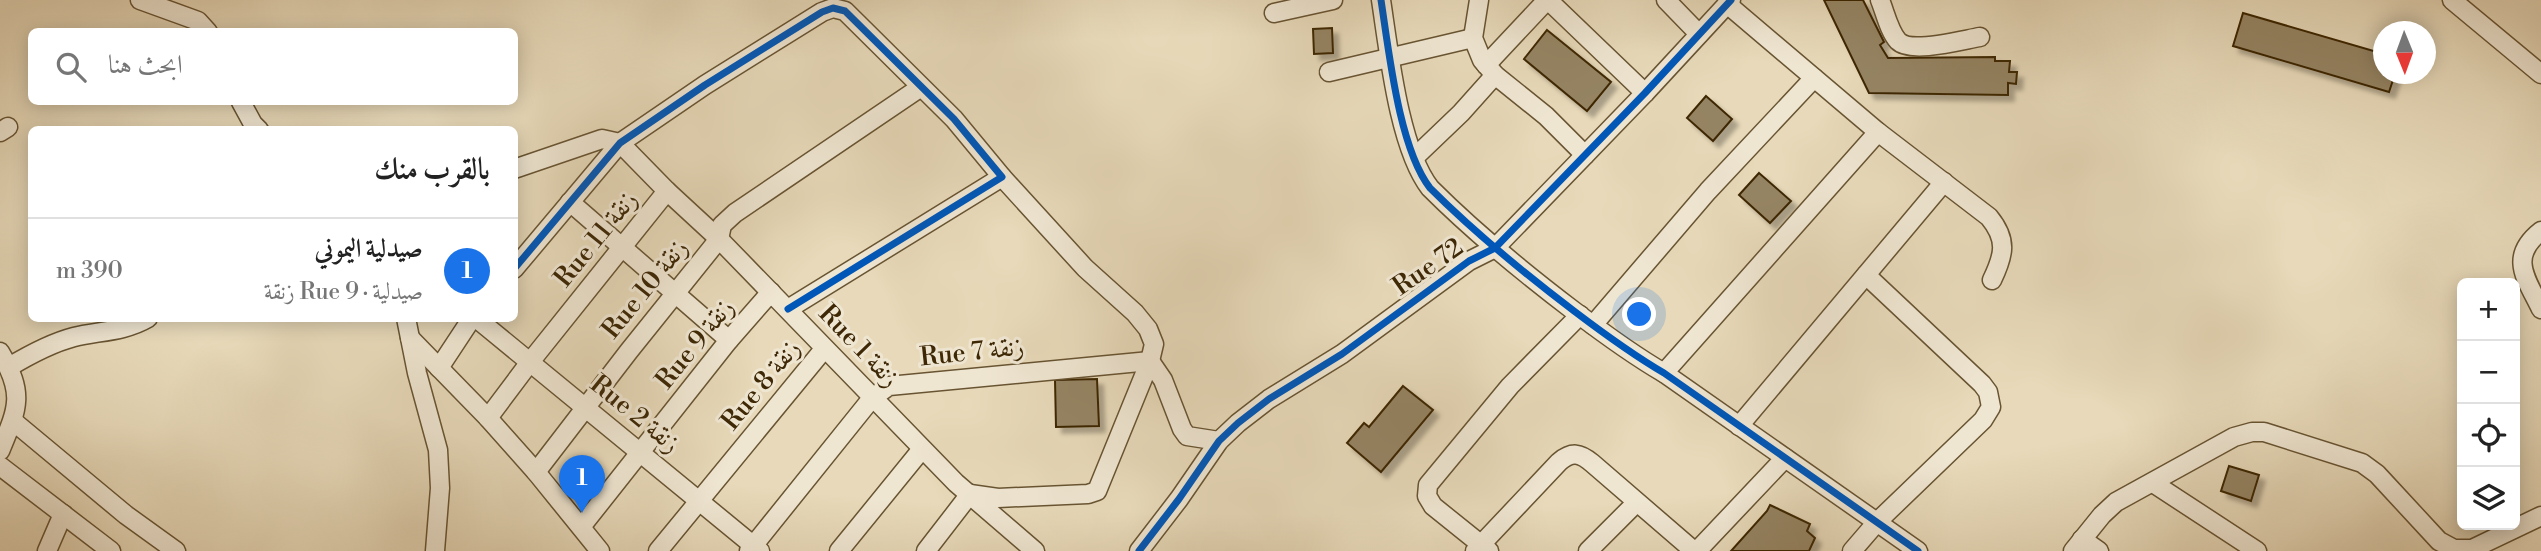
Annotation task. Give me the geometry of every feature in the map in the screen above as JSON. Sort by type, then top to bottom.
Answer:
[{"type":"street","points":[[140,0],[198,21],[204,28]]},
{"type":"street","points":[[1274,13],[1333,0]]},
{"type":"street","points":[[1381,0],[1404,131],[1422,177],[1430,188],[1495,248],[1587,320],[1918,551]]},
{"type":"street","points":[[1479,0],[1473,38],[1478,53],[1491,70],[1546,116],[1585,155]]},
{"type":"street","points":[[1415,157],[1461,113],[1491,70],[1547,0],[1645,93]]},
{"type":"street","points":[[1666,0],[1699,34]]},
{"type":"street","points":[[1880,0],[1897,39],[1906,46],[1918,47],[1980,37]]},
{"type":"street","points":[[2452,0],[2541,75]]},
{"type":"street","points":[[1729,2],[1878,132],[1989,217],[2002,237],[2003,248],[1992,280]]},
{"type":"street","name":"Rue 72","points":[[1139,551],[1186,490],[1219,441],[1269,399],[1342,354],[1451,275],[1495,248],[1729,2]]},
{"type":"street","points":[[518,264],[620,143],[705,85],[822,12],[844,5],[954,119],[1002,177],[1085,268],[1135,313],[1149,329],[1154,344],[1150,361],[1097,491],[1088,494],[998,498],[970,494],[926,551]]},
{"type":"street","points":[[1329,72],[1473,38]]},
{"type":"street","points":[[1785,458],[1695,551],[1580,455],[1569,454],[1551,471],[1482,549],[1433,506],[1427,496],[1430,480],[1510,386],[1587,320],[1814,78]]},
{"type":"street","name":"Rue 10 زنقة","points":[[536,472],[719,239],[722,225],[921,87]]},
{"type":"street","points":[[243,105],[255,126]]},
{"type":"street","points":[[1664,373],[1878,132]]},
{"type":"street","points":[[518,168],[602,139],[620,143]]},
{"type":"street","name":"Rue 1 زنقة","points":[[620,143],[719,239],[922,449],[1025,548]]},
{"type":"street","points":[[788,309],[1002,177]]},
{"type":"street","points":[[1739,426],[1944,182]]},
{"type":"street","name":"Rue 11 زنقة","points":[[488,418],[667,191]]},
{"type":"street","points":[[570,202],[729,340]]},
{"type":"street","points":[[2541,231],[2526,244],[2521,263],[2541,309]]},
{"type":"street","points":[[1852,551],[1877,522],[1989,414],[1991,400],[1970,371],[1866,275]]},
{"type":"street","name":"Rue 9 زنقة","points":[[581,527],[729,340],[771,292]]},
{"type":"street","points":[[0,451],[13,421],[18,393],[5,359],[25,358],[74,337],[109,333],[138,322]]},
{"type":"street","points":[[407,322],[438,450],[440,488],[435,551]]},
{"type":"street","points":[[439,368],[471,322]]},
{"type":"street","name":"Rue 2 زنقة","points":[[479,322],[754,549]]},
{"type":"street","points":[[410,338],[488,418],[600,551]]},
{"type":"street","name":"Rue 8 زنقة","points":[[658,551],[824,349]]},
{"type":"street","points":[[1150,361],[1163,380],[1187,436],[1219,441]]},
{"type":"street","name":"Rue 7 زنقة","points":[[754,549],[872,398],[889,386],[1150,361]]},
{"type":"street","points":[[13,421],[126,515],[176,551]]},
{"type":"street","points":[[2099,551],[2078,545],[2116,502],[2234,437],[2258,432],[2353,459],[2370,467],[2439,541],[2454,549],[2472,549],[2541,516]]},
{"type":"street","points":[[839,551],[922,449]]},
{"type":"street","points":[[0,466],[111,551]]},
{"type":"street","points":[[2152,483],[2257,551]]},
{"type":"street","points":[[1588,551],[1636,503]]},
{"type":"street","points":[[47,551],[64,514]]},
{"type":"building","points":[[1824,0],[1863,0],[1884,42],[1880,45],[1888,58],[1995,57],[1995,61],[2010,61],[2009,72],[2017,72],[2016,84],[2008,83],[2008,95],[1869,93]]},
{"type":"building","points":[[2243,13],[2373,51],[2373,84],[2392,84],[2389,92],[2233,46]]},
{"type":"building","points":[[1332,28],[1333,53],[1314,54],[1313,29]]},
{"type":"building","points":[[1547,30],[1611,82],[1587,111],[1524,59]]},
{"type":"building","points":[[1706,96],[1732,119],[1713,141],[1687,118]]},
{"type":"building","points":[[1759,173],[1791,201],[1770,223],[1739,195]]},
{"type":"building","points":[[1097,379],[1099,426],[1056,427],[1055,380]]},
{"type":"building","points":[[1403,386],[1433,410],[1381,472],[1347,443],[1364,423],[1369,427]]},
{"type":"building","points":[[2229,466],[2259,475],[2251,501],[2221,491]]},
{"type":"building","points":[[1770,505],[1810,524],[1807,531],[1815,538],[1809,551],[1731,551],[1767,511]]},
{"type":"cycle path","points":[[1381,0],[1403,125],[1419,171],[1430,188],[1500,252],[1596,327],[1918,551]]},
{"type":"cycle path","points":[[1139,551],[1219,441],[1238,423],[1269,399],[1342,354],[1469,261],[1495,248],[1731,0]]},
{"type":"cycle path","points":[[518,264],[620,143],[705,85],[822,12],[833,8],[845,11],[954,119],[1002,177],[788,309]]},
{"type":"place","name":"صيدلية اليموني","points":[[582,513]]}]
